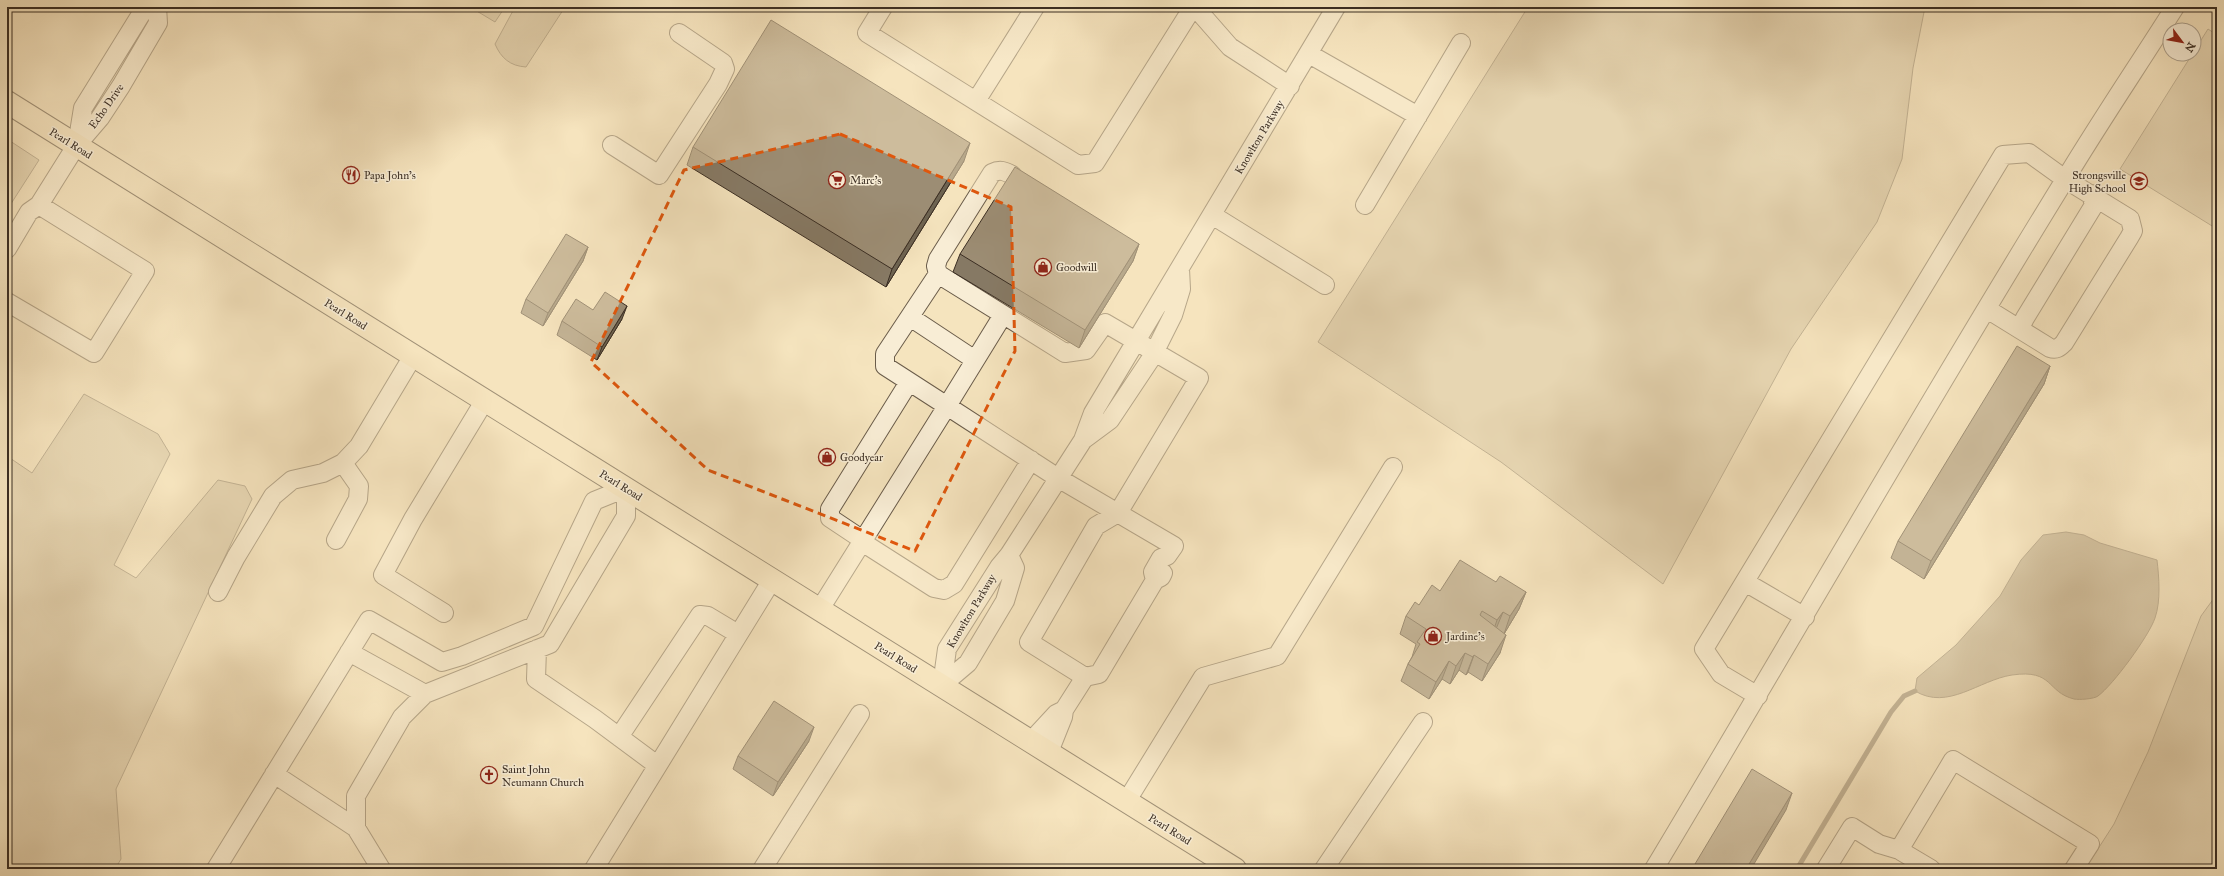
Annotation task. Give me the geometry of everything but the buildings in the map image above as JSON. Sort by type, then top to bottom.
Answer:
[{"type":"main road","name":"Pearl Road","points":[[7,102],[1235,869]]},
{"type":"street","name":"Echo Drive","points":[[76,146],[84,108],[143,11],[149,7]]},
{"type":"street","name":"Echo Drive","points":[[76,146],[100,118],[158,23],[157,7]]},
{"type":"street","points":[[883,7],[867,33],[1078,165],[1094,163],[1194,7],[1230,47],[1290,86]]},
{"type":"street","points":[[976,101],[1035,7]]},
{"type":"street","name":"Knowlton Parkway","points":[[942,685],[947,650],[998,567],[1009,555],[1083,440],[1093,413],[1336,7]]},
{"type":"street","points":[[1654,869],[1805,617],[1880,485],[2065,179],[2175,7]]},
{"type":"street","points":[[612,145],[659,174],[718,84],[725,69],[723,63],[680,33]]},
{"type":"street","points":[[1365,205],[1461,43]]},
{"type":"street","points":[[1309,54],[1418,116]]},
{"type":"street","points":[[7,249],[29,212],[39,206],[76,146]]},
{"type":"street","points":[[1758,696],[1721,674],[1704,649],[2003,155],[2029,153],[2065,179],[2130,219],[2133,231],[2064,343],[2060,347],[2054,349],[2050,348],[1987,309]]},
{"type":"street","points":[[938,274],[886,354],[885,366],[1058,478],[1118,514],[1170,551],[1161,558],[1153,572],[1155,580],[1099,674],[1085,677],[1028,642],[1096,526],[1118,514],[1199,378],[1105,323],[1086,350],[1065,353],[938,274],[936,266],[938,259],[992,173],[998,170],[1012,175]]},
{"type":"street","points":[[2013,325],[2022,324],[2090,211],[2094,201],[2091,194]]},
{"type":"street","points":[[7,302],[94,353],[145,271],[39,206]]},
{"type":"street","points":[[1212,215],[1325,285]]},
{"type":"street","name":"Knowlton Parkway","points":[[1083,440],[1110,420],[1155,352],[1173,315],[1180,288],[1180,266]]},
{"type":"street","points":[[820,609],[1003,315]]},
{"type":"street","points":[[910,317],[975,360]]},
{"type":"street","points":[[218,592],[236,557],[273,496],[292,480],[323,473],[344,463],[358,446],[413,356]]},
{"type":"street","points":[[909,382],[830,509],[830,518],[934,588],[949,588],[954,584],[1031,460]]},
{"type":"street","points":[[444,613],[383,575],[413,519],[485,400]]},
{"type":"street","points":[[336,540],[358,499],[359,486],[344,463]]},
{"type":"street","points":[[1126,802],[1203,676],[1278,656],[1393,467]]},
{"type":"street","points":[[216,869],[369,620],[442,662],[462,656],[534,626],[594,501],[626,488],[626,516],[543,647],[536,679],[657,765]]},
{"type":"street","name":"Knowlton Parkway","points":[[942,685],[968,663],[1005,601],[1014,568],[1009,555]]},
{"type":"street","points":[[594,869],[772,580]]},
{"type":"street","points":[[1745,582],[1805,617]]},
{"type":"street","points":[[619,737],[700,616],[708,616],[738,634]]},
{"type":"street","points":[[534,626],[543,647]]},
{"type":"street","points":[[356,828],[356,796],[402,717],[424,694],[543,647]]},
{"type":"street","points":[[349,652],[424,694]]},
{"type":"street","points":[[1040,747],[1063,717],[1064,710],[1085,677]]},
{"type":"street","points":[[763,868],[860,714]]},
{"type":"street","points":[[1324,869],[1423,722]]},
{"type":"street","points":[[1899,850],[1953,760],[2090,844],[2074,869]]},
{"type":"street","points":[[274,774],[356,828],[381,869]]},
{"type":"street","points":[[1826,869],[1852,827],[1879,844],[1899,850],[1931,869]]},
{"type":"highlighted area","points":[[840,134],[1011,207],[1015,351],[915,551],[708,470],[591,362],[684,170]]},
{"type":"shaded area","points":[[470,7],[505,7],[495,22]]},
{"type":"shaded area","points":[[515,7],[565,7],[526,67],[511,63],[503,57],[495,44]]},
{"type":"shaded area","points":[[1528,7],[1925,7],[1913,68],[1902,159],[1877,222],[1791,349],[1663,584],[1501,462],[1318,342]]},
{"type":"shaded area","points":[[2208,29],[2217,35],[2217,229],[2120,169],[2187,62],[2202,62],[2202,39]]},
{"type":"shaded area","points":[[7,139],[39,160],[7,210]]},
{"type":"shaded area","points":[[84,394],[158,434],[170,454],[114,565],[136,578],[218,480],[245,486],[252,499],[116,789],[121,859],[115,869],[7,869],[7,456],[32,473]]},
{"type":"shaded area","points":[[2066,532],[2084,535],[2100,543],[2157,560],[2159,597],[2155,618],[2138,648],[2105,690],[2093,698],[2074,699],[2065,696],[2043,678],[2026,674],[2000,678],[1964,692],[1939,698],[1927,696],[1915,691],[1917,678],[1956,645],[2000,596],[2021,560],[2043,535]]},
{"type":"shaded area","points":[[2217,594],[2217,869],[2085,869],[2114,824],[2148,752],[2201,616]]},
{"type":"waterway","points":[[1797,869],[1891,712],[1904,696],[1915,691]]},
{"type":"place","name":"Papa John's","points":[[351,175]]},
{"type":"place","name":"Marc's","points":[[837,180]]},
{"type":"place","name":"Strongsville High School","points":[[2139,181]]},
{"type":"place","name":"Goodwill","points":[[1043,267]]},
{"type":"place","name":"Goodyear","points":[[827,457]]},
{"type":"place","name":"Jardine's","points":[[1433,636]]},
{"type":"place","name":"Saint John Neumann Church","points":[[489,775]]}]
